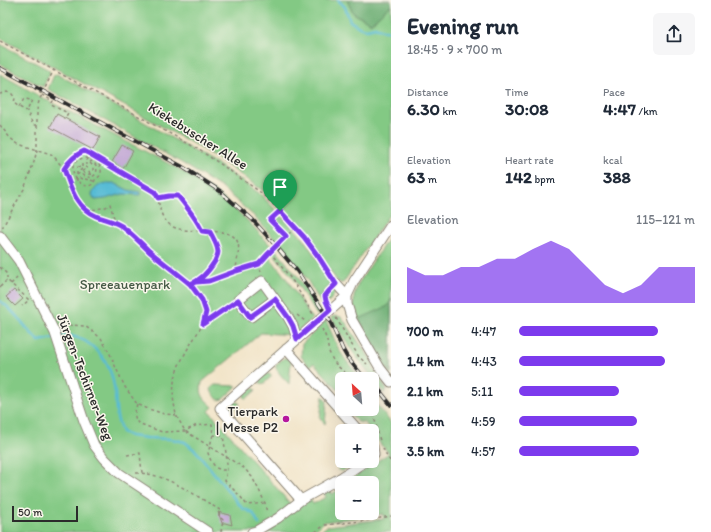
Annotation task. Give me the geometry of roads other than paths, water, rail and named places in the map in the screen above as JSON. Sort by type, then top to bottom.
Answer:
[{"type":"street","points":[[391,225],[354,281],[347,296],[347,304],[352,320],[380,368],[391,382]]},
{"type":"street","name":"Jürgen-Tschirner-Weg","points":[[0,236],[19,261],[54,331],[88,433],[94,445],[119,473],[208,532]]},
{"type":"street","points":[[275,299],[250,317],[238,300],[262,282],[275,299],[282,315],[293,326],[297,339]]},
{"type":"street","points":[[336,284],[347,296]]},
{"type":"street","points":[[301,500],[220,408],[347,296]]},
{"type":"street","points":[[286,349],[353,424]]},
{"type":"street","points":[[252,532],[269,523],[301,500],[355,468]]},
{"type":"water","points":[[114,183],[128,190],[140,192],[140,195],[123,194],[95,200],[92,195],[94,190],[99,185]]},
{"type":"waterway","points":[[338,0],[345,7],[350,21],[361,28],[367,29],[375,27],[385,31],[391,31]]},
{"type":"waterway","points":[[0,301],[16,315],[39,341],[54,338]]},
{"type":"waterway","points":[[59,336],[72,336],[85,341],[91,345],[105,360],[113,379],[118,423],[122,432],[130,436],[172,439],[185,442],[197,452],[242,508],[253,513],[259,524]]},
{"type":"railway","points":[[0,68],[181,166],[220,191],[252,219],[297,271],[330,321],[347,357],[359,372]]},
{"type":"railway","points":[[379,390],[391,405]]},
{"type":"place","name":"Tierpark | Messe P2","points":[[286,419]]},
{"type":"park label","name":"Spreeauenpark","points":[[125,284]]}]
